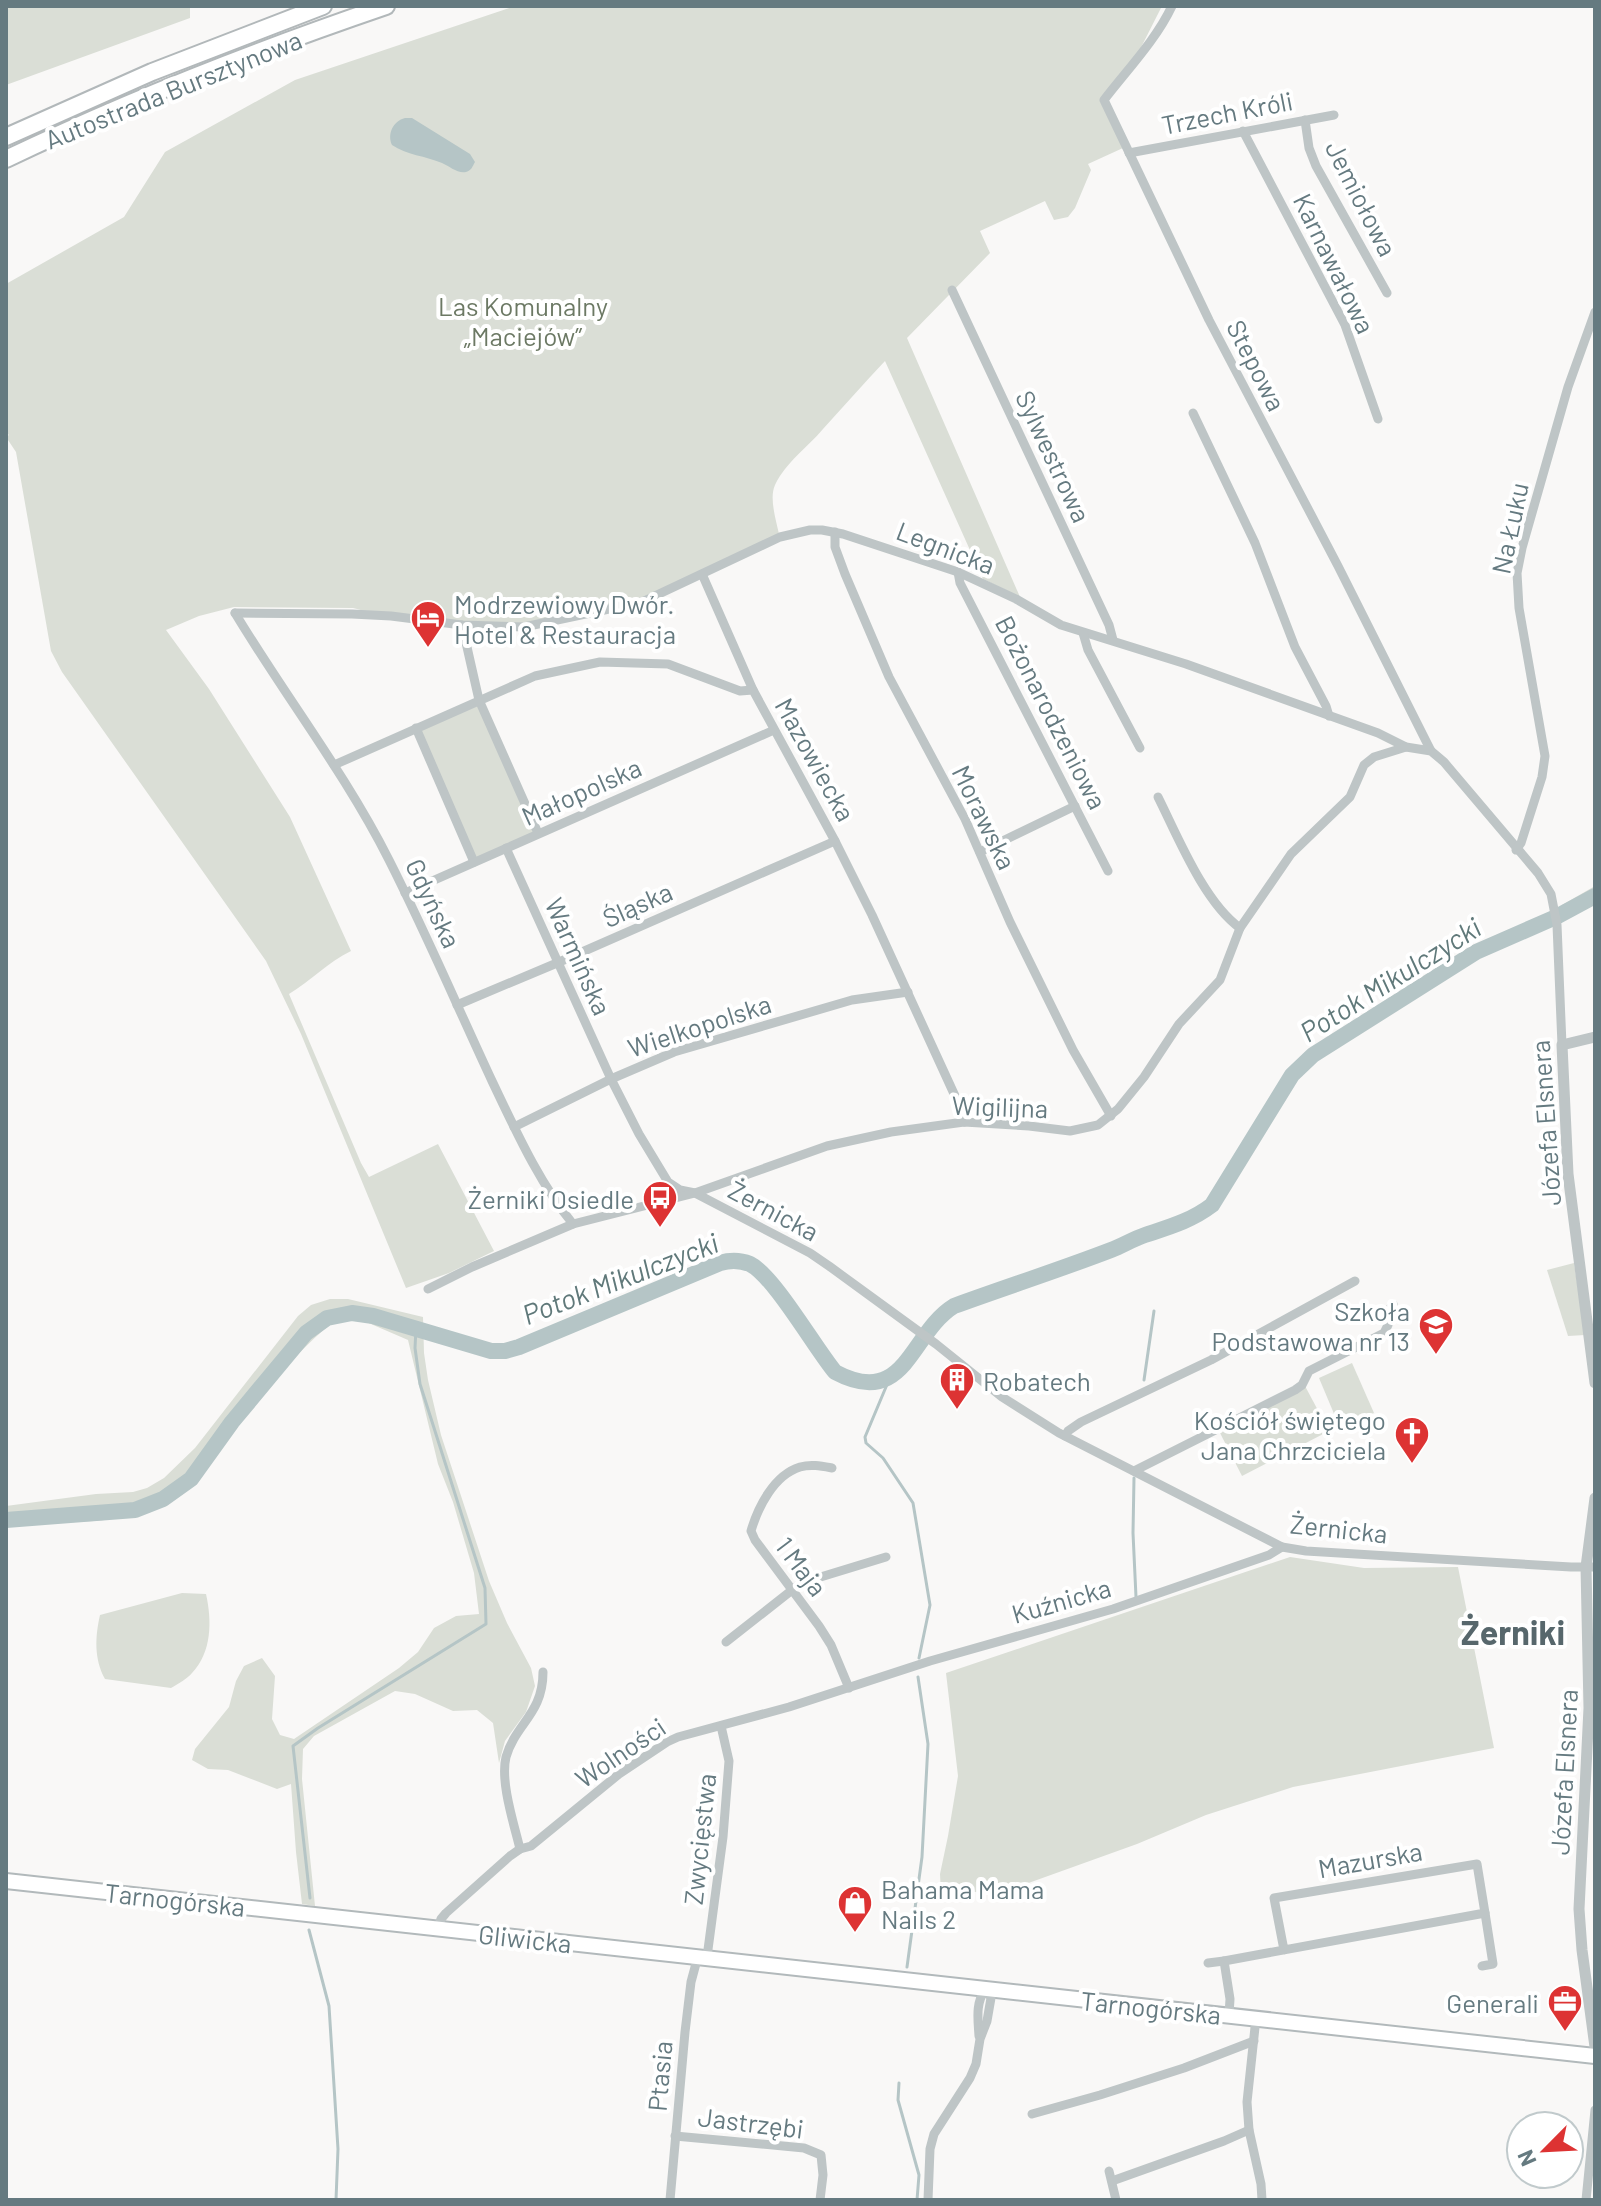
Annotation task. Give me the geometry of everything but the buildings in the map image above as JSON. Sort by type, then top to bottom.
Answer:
[{"type":"highway","name":"Autostrada Bursztynowa","points":[[6,137],[152,72],[323,6]]},
{"type":"highway","name":"Autostrada Bursztynowa","points":[[6,159],[193,78],[386,6]]},
{"type":"main road","name":"Tarnogórska","points":[[6,1881],[344,1917]]},
{"type":"main road","name":"Gliwicka","points":[[344,1917],[703,1957]]},
{"type":"main road","name":"Tarnogórska","points":[[703,1957],[1595,2056]]},
{"type":"street","name":"Stepowa","points":[[1172,6],[1141,54],[1104,100],[1209,320],[1431,751]]},
{"type":"street","name":"Trzech Króli","points":[[1129,153],[1334,115]]},
{"type":"street","name":"Jemiołowa","points":[[1305,120],[1309,148],[1316,166],[1387,293]]},
{"type":"street","name":"Karnawałowa","points":[[1243,131],[1345,325],[1378,419]]},
{"type":"street","name":"Sylwestrowa","points":[[952,290],[1109,625],[1113,640]]},
{"type":"street","name":"Na Łuku","points":[[1516,850],[1542,777],[1545,756],[1523,639],[1517,573],[1568,387],[1595,312]]},
{"type":"street","points":[[1193,413],[1255,543],[1295,647],[1329,716]]},
{"type":"street","name":"Legnicka","points":[[235,613],[365,615],[462,625],[524,627],[642,602],[794,533],[810,530],[835,532],[958,572],[1016,599],[1061,625],[1186,664],[1378,733],[1406,747],[1431,751]]},
{"type":"street","name":"Morawska","points":[[835,532],[835,547],[845,574],[889,677],[965,819],[1010,922],[1073,1050],[1111,1116]]},
{"type":"street","name":"Bożonarodzeniowa","points":[[958,572],[960,583],[1108,871]]},
{"type":"street","points":[[702,574],[753,690]]},
{"type":"street","name":"Gdyńska","points":[[235,613],[371,826],[514,1127],[560,1208],[573,1224]]},
{"type":"street","points":[[462,625],[479,700],[538,833]]},
{"type":"street","points":[[1083,633],[1088,650],[1140,748]]},
{"type":"street","name":"Mazowiecka","points":[[334,765],[535,676],[600,662],[668,664],[740,691],[753,690],[835,841],[908,992],[964,1122]]},
{"type":"street","points":[[416,728],[474,862]]},
{"type":"street","name":"Małopolska","points":[[405,893],[774,730]]},
{"type":"street","name":"Wigilijna","points":[[428,1289],[573,1224],[695,1193],[827,1146],[891,1132],[964,1122],[1070,1131],[1098,1125],[1111,1116],[1144,1077],[1179,1024],[1220,980],[1240,928],[1291,854],[1350,797],[1364,765],[1374,757],[1406,747]]},
{"type":"street","points":[[1431,751],[1444,762],[1516,850]]},
{"type":"street","points":[[1158,797],[1210,897],[1240,928]]},
{"type":"street","points":[[980,852],[1075,806]]},
{"type":"street","name":"Śląska","points":[[457,1005],[835,841]]},
{"type":"street","name":"Warmińska","points":[[506,848],[639,1134],[668,1182],[680,1190],[695,1193]]},
{"type":"street","name":"Józefa Elsnera","points":[[1516,850],[1538,873],[1555,907],[1568,1174],[1595,1383]]},
{"type":"street","name":"Wielkopolska","points":[[514,1127],[611,1079],[689,1048],[852,1000],[908,992]]},
{"type":"street","points":[[1562,1045],[1595,1037]]},
{"type":"street","name":"Żernicka","points":[[695,1193],[810,1253],[936,1344],[1002,1397],[1065,1436],[1282,1547],[1306,1551],[1590,1567]]},
{"type":"street","points":[[1065,1436],[1081,1422],[1211,1360],[1355,1281]]},
{"type":"street","points":[[1134,1471],[1295,1390],[1302,1385],[1309,1371],[1384,1333],[1388,1325],[1386,1314],[1393,1304]]},
{"type":"street","name":"1 Maja","points":[[832,1468],[812,1465],[798,1467],[783,1477],[772,1490],[751,1531],[831,1645],[849,1688]]},
{"type":"street","name":"Józefa Elsnera","points":[[1595,1498],[1585,1598],[1589,1708],[1579,1909],[1595,2047]]},
{"type":"street","name":"Kuźnicka","points":[[849,1688],[954,1654],[1113,1609],[1269,1555],[1282,1547]]},
{"type":"street","points":[[726,1642],[801,1583],[886,1557]]},
{"type":"street","points":[[520,1849],[505,1760],[511,1743],[536,1708],[543,1687],[543,1672]]},
{"type":"street","name":"Wolności","points":[[438,1928],[446,1913],[491,1872],[520,1849],[531,1846],[619,1774],[667,1742],[849,1688]]},
{"type":"street","name":"Zwycięstwa","points":[[703,1957],[723,1837],[729,1761],[721,1726]]},
{"type":"street","name":"Mazurska","points":[[1284,1950],[1274,1898],[1477,1864],[1493,1964],[1482,1966]]},
{"type":"street","points":[[1208,1963],[1485,1913]]},
{"type":"street","name":"Ptasia","points":[[670,2200],[691,1982],[703,1957]]},
{"type":"street","points":[[1224,1961],[1230,1999],[1229,2015]]},
{"type":"street","points":[[928,2200],[930,2149],[934,2134],[976,2064],[980,2039],[979,1997],[986,1989]]},
{"type":"street","points":[[1256,2018],[1247,2102],[1249,2130],[1261,2184],[1258,2199]]},
{"type":"street","points":[[1032,2114],[1184,2068],[1254,2041]]},
{"type":"street","points":[[1586,2200],[1595,2110]]},
{"type":"street","points":[[1116,2200],[1110,2176],[1224,2141],[1249,2130]]},
{"type":"street","name":"Jastrzębi","points":[[675,2136],[804,2148],[821,2155],[823,2175],[820,2200]]},
{"type":"green space","points":[[6,6],[190,6],[190,18],[6,85]]},
{"type":"green space","name":"Las Komunalny „Maciejów”","points":[[515,6],[1162,6],[1129,71],[1100,101],[1123,148],[1088,164],[1091,170],[1068,217],[1054,220],[1045,201],[980,231],[990,253],[907,338],[1020,597],[983,579],[885,361],[791,462],[775,485],[774,509],[779,534],[642,602],[524,627],[396,619],[353,608],[234,607],[199,616],[166,630],[209,689],[290,817],[351,951],[289,994],[361,1163],[369,1177],[438,1144],[494,1251],[449,1273],[406,1288],[301,1034],[266,961],[62,672],[51,651],[16,452],[6,437],[9,435],[6,432],[6,284],[124,217],[165,152],[295,80]]},
{"type":"green space","points":[[479,700],[538,833],[474,862],[416,728]]},
{"type":"green space","points":[[1595,886],[1595,903],[1563,920],[1562,905]]},
{"type":"green space","points":[[1574,1263],[1585,1335],[1568,1336],[1547,1270]]},
{"type":"green space","points":[[330,1299],[348,1299],[423,1317],[428,1380],[441,1435],[489,1581],[531,1668],[535,1686],[526,1712],[505,1741],[499,1763],[493,1723],[477,1710],[453,1711],[415,1694],[395,1691],[314,1736],[303,1749],[302,1779],[315,1906],[302,1904],[291,1784],[277,1789],[228,1770],[208,1769],[192,1760],[195,1749],[229,1707],[244,1666],[262,1658],[275,1676],[272,1719],[280,1735],[294,1739],[399,1668],[418,1652],[434,1628],[456,1616],[479,1614],[474,1573],[438,1464],[408,1340],[364,1321],[337,1319],[288,1365],[191,1484],[163,1504],[111,1519],[6,1526],[6,1506],[133,1492],[164,1478],[195,1448],[298,1316],[311,1305]]},
{"type":"green space","points":[[1352,1363],[1374,1413],[1340,1428],[1319,1378]]},
{"type":"green space","points":[[1305,1386],[1329,1431],[1242,1476],[1219,1431]]},
{"type":"green space","points":[[1290,1557],[1364,1568],[1458,1567],[1494,1748],[1293,1787],[1206,1815],[1137,1844],[1009,1890],[941,1894],[940,1874],[958,1776],[946,1673]]},
{"type":"green space","points":[[182,1593],[206,1594],[208,1604],[207,1646],[192,1673],[171,1688],[105,1679],[96,1648],[100,1615]]},
{"type":"shaded area","points":[[405,118],[412,118],[470,154],[475,162],[472,168],[460,172],[392,145],[392,128]]},
{"type":"waterway","name":"Potok Mikulczycki","points":[[6,1520],[135,1510],[163,1499],[191,1479],[232,1422],[306,1333],[327,1318],[352,1313],[373,1316],[491,1351],[505,1351],[720,1263],[739,1261],[750,1264],[771,1283],[835,1372],[859,1381],[877,1382],[892,1375],[905,1363],[939,1318],[954,1306],[1111,1250],[1204,1211],[1212,1205],[1292,1075],[1313,1055],[1476,952],[1595,896]]},
{"type":"waterway","name":"Potok Mikulczycki","points":[[1541,922],[1543,926]]},
{"type":"waterway","points":[[1144,1380],[1154,1311]]},
{"type":"waterway","points":[[310,1898],[293,1746],[486,1624],[485,1588],[420,1384],[415,1348],[416,1328]]},
{"type":"waterway","points":[[891,1375],[865,1437],[866,1443],[883,1458],[913,1503],[930,1605],[919,1658]]},
{"type":"waterway","points":[[1134,1478],[1136,1597]]},
{"type":"waterway","points":[[907,1967],[922,1857],[928,1744],[918,1677]]},
{"type":"waterway","points":[[309,1930],[329,2006],[338,2149],[336,2200]]},
{"type":"waterway","points":[[899,2083],[898,2100],[919,2175],[917,2200]]},
{"type":"place","name":"Modrzewiowy Dwór. Hotel & Restauracja","points":[[428,649]]},
{"type":"place","name":"Żerniki Osiedle","points":[[660,1229]]},
{"type":"place","name":"Szkoła Podstawowa nr 13","points":[[1436,1356]]},
{"type":"place","name":"Robatech","points":[[957,1411]]},
{"type":"place","name":"Kościół świętego Jana Chrzciciela","points":[[1412,1465]]},
{"type":"place","name":"Bahama Mama Nails 2","points":[[855,1934]]},
{"type":"place","name":"Generali","points":[[1565,2033]]},
{"type":"district","name":"Żerniki","points":[[1513,1631]]}]
